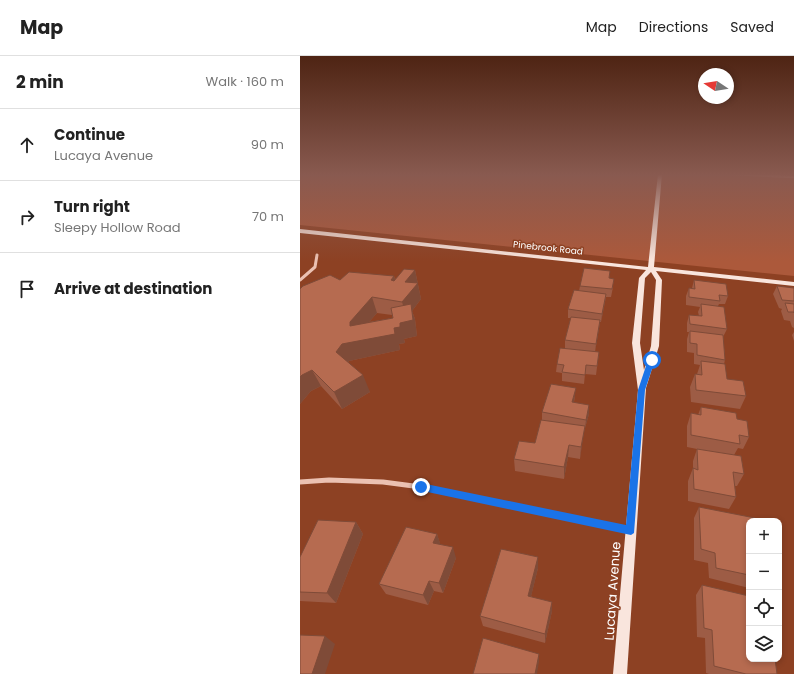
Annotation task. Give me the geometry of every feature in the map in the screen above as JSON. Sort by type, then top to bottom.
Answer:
[{"type":"street","name":"Lucaya Avenue","points":[[642,390],[655,346],[658,280],[651,268],[657,203]]},
{"type":"street","name":"Pinebrook Road","points":[[300,231],[794,284]]},
{"type":"street","points":[[300,280],[315,267],[317,263],[317,255]]},
{"type":"street","name":"Lucaya Avenue","points":[[620,674],[642,390],[636,343],[642,278],[651,268]]},
{"type":"street","points":[[300,482],[329,480],[384,482],[421,487],[631,530]]},
{"type":"shaded area","points":[[300,203],[794,203],[794,276],[300,225]]},
{"type":"building","points":[[584,268],[610,271],[609,278],[614,279],[612,289],[580,286]]},
{"type":"building","points":[[404,269],[415,270],[405,282],[418,283],[402,302],[372,297],[350,322],[350,326],[393,318],[391,308],[411,304],[413,320],[400,323],[400,327],[394,328],[395,334],[342,344],[336,352],[363,375],[334,392],[312,370],[300,377],[300,289],[303,286],[330,275],[340,280],[349,272],[394,276],[391,280],[394,281]]},
{"type":"building","points":[[694,280],[726,284],[728,296],[719,295],[720,301],[689,297],[689,288],[695,289]]},
{"type":"building","points":[[777,286],[794,288],[794,301],[782,300]]},
{"type":"building","points":[[574,290],[606,294],[602,314],[568,309]]},
{"type":"building","points":[[785,303],[794,304],[794,312],[788,312]]},
{"type":"building","points":[[701,304],[724,307],[727,329],[690,324],[689,315],[702,316]]},
{"type":"building","points":[[571,317],[600,320],[596,344],[565,340]]},
{"type":"building","points":[[690,331],[723,335],[725,360],[697,355],[697,344],[690,343]]},
{"type":"building","points":[[560,348],[599,352],[597,366],[586,365],[585,375],[562,372],[564,365],[557,364]]},
{"type":"building","points":[[701,361],[725,364],[727,379],[743,381],[746,396],[696,390],[695,374],[702,375]]},
{"type":"building","points":[[551,384],[576,388],[572,402],[589,405],[586,420],[542,412]]},
{"type":"building","points":[[701,407],[736,413],[737,419],[747,421],[749,437],[739,435],[740,444],[691,435],[691,413],[701,415]]},
{"type":"building","points":[[541,420],[585,426],[581,447],[569,445],[564,467],[514,459],[519,441],[535,443]]},
{"type":"building","points":[[697,449],[741,456],[744,474],[733,472],[736,497],[694,489],[693,468],[698,470]]},
{"type":"building","points":[[699,507],[755,518],[746,518],[746,574],[716,568],[715,553],[701,549]]},
{"type":"building","points":[[318,520],[356,522],[327,593],[300,592],[300,557]]},
{"type":"building","points":[[406,527],[437,534],[433,543],[453,547],[439,583],[429,581],[423,595],[379,584]]},
{"type":"building","points":[[501,549],[538,557],[528,596],[552,602],[545,634],[480,616]]},
{"type":"building","points":[[702,585],[746,595],[746,662],[775,662],[777,674],[746,674],[714,666],[712,630],[704,628]]},
{"type":"building","points":[[300,635],[325,636],[312,674],[300,674]]},
{"type":"building","points":[[483,638],[539,654],[535,674],[473,674]]},
{"type":"route","points":[[421,487],[631,530],[642,390],[652,360]]}]
